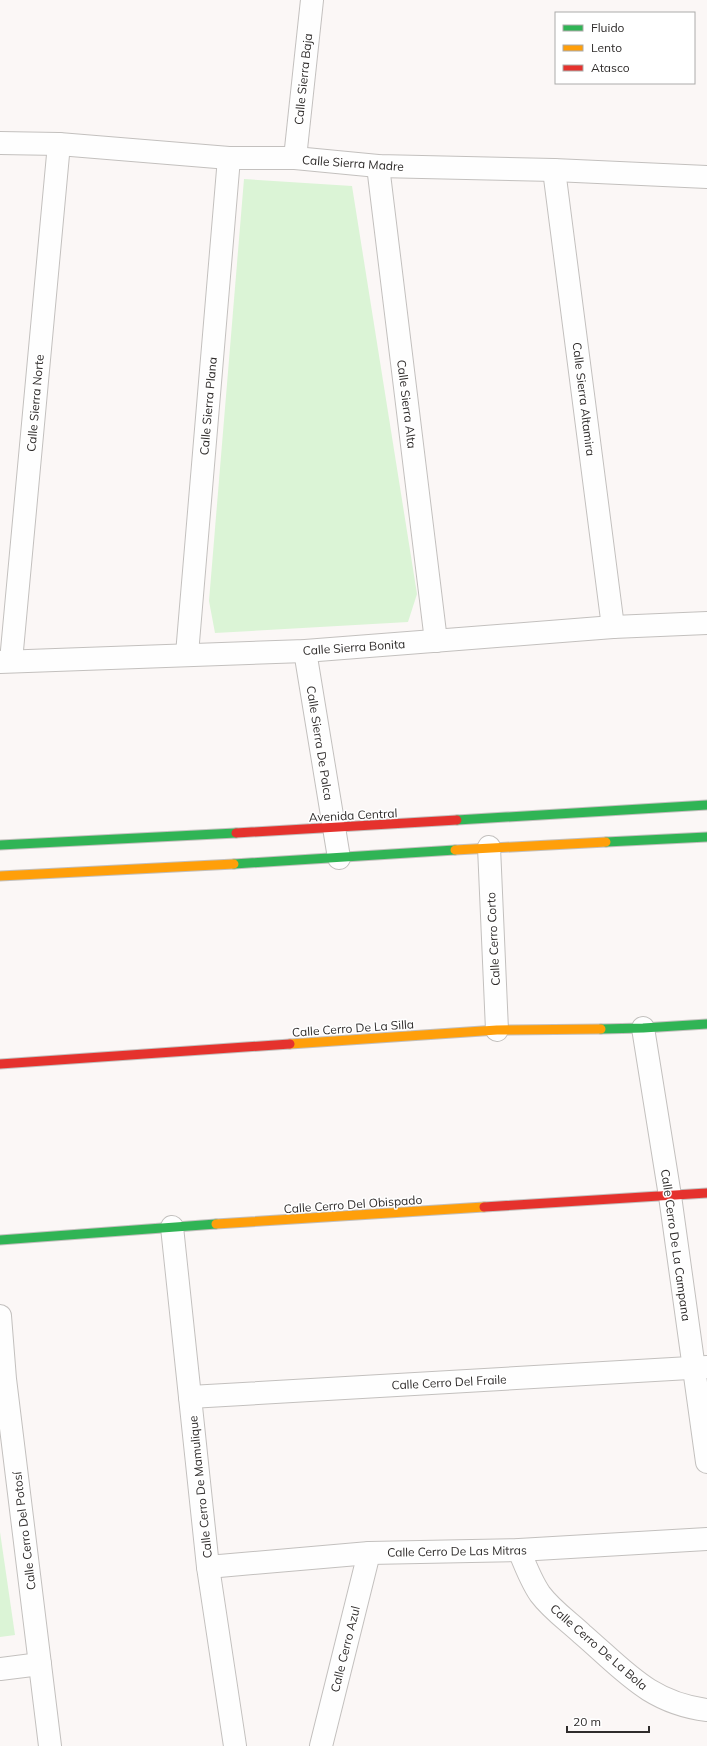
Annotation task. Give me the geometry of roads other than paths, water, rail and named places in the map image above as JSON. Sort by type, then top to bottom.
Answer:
[{"type":"street","name":"Calle Sierra Baja","points":[[295,158],[312,0]]},
{"type":"street","name":"Calle Sierra Madre","points":[[0,142],[59,144],[229,158],[295,158],[378,166],[554,170],[707,177]]},
{"type":"street","name":"Calle Sierra Norte","points":[[5,661],[59,144]]},
{"type":"street","name":"Calle Sierra Plana","points":[[187,654],[229,158]]},
{"type":"street","name":"Calle Sierra Alta","points":[[378,166],[436,641]]},
{"type":"street","name":"Calle Sierra Altamira","points":[[554,170],[613,627]]},
{"type":"street","name":"Calle Sierra Bonita","points":[[5,661],[305,651],[613,627],[707,622]]},
{"type":"street","name":"Calle Sierra De Palca","points":[[305,651],[339,858]]},
{"type":"street","name":"Avenida Central","points":[[0,845],[334,828],[707,804]]},
{"type":"street","points":[[0,876],[339,858],[489,847],[707,837]]},
{"type":"street","name":"Calle Cerro Corto","points":[[489,847],[497,1030]]},
{"type":"street","name":"Calle Cerro De La Silla","points":[[0,1064],[497,1030],[643,1028],[707,1024]]},
{"type":"street","name":"Calle Cerro De La Campana","points":[[643,1028],[670,1196],[700,1367],[707,1462]]},
{"type":"street","name":"Calle Cerro Del Obispado","points":[[0,1240],[707,1193]]},
{"type":"street","name":"Calle Cerro De Mamulique","points":[[172,1228],[208,1567],[235,1746]]},
{"type":"street","name":"Calle Cerro Del Potosí","points":[[0,1316],[3,1380],[50,1746]]},
{"type":"street","name":"Calle Cerro Del Fraile","points":[[190,1397],[700,1367]]},
{"type":"street","name":"Calle Cerro De Las Mitras","points":[[208,1567],[369,1553],[518,1550],[707,1539]]},
{"type":"street","name":"Calle Cerro De La Bola","points":[[518,1550],[539,1593],[553,1609],[630,1676],[654,1694],[672,1702],[707,1710]]},
{"type":"street","name":"Calle Cerro Azul","points":[[320,1746],[369,1553]]},
{"type":"street","points":[[0,1669],[40,1664]]}]
